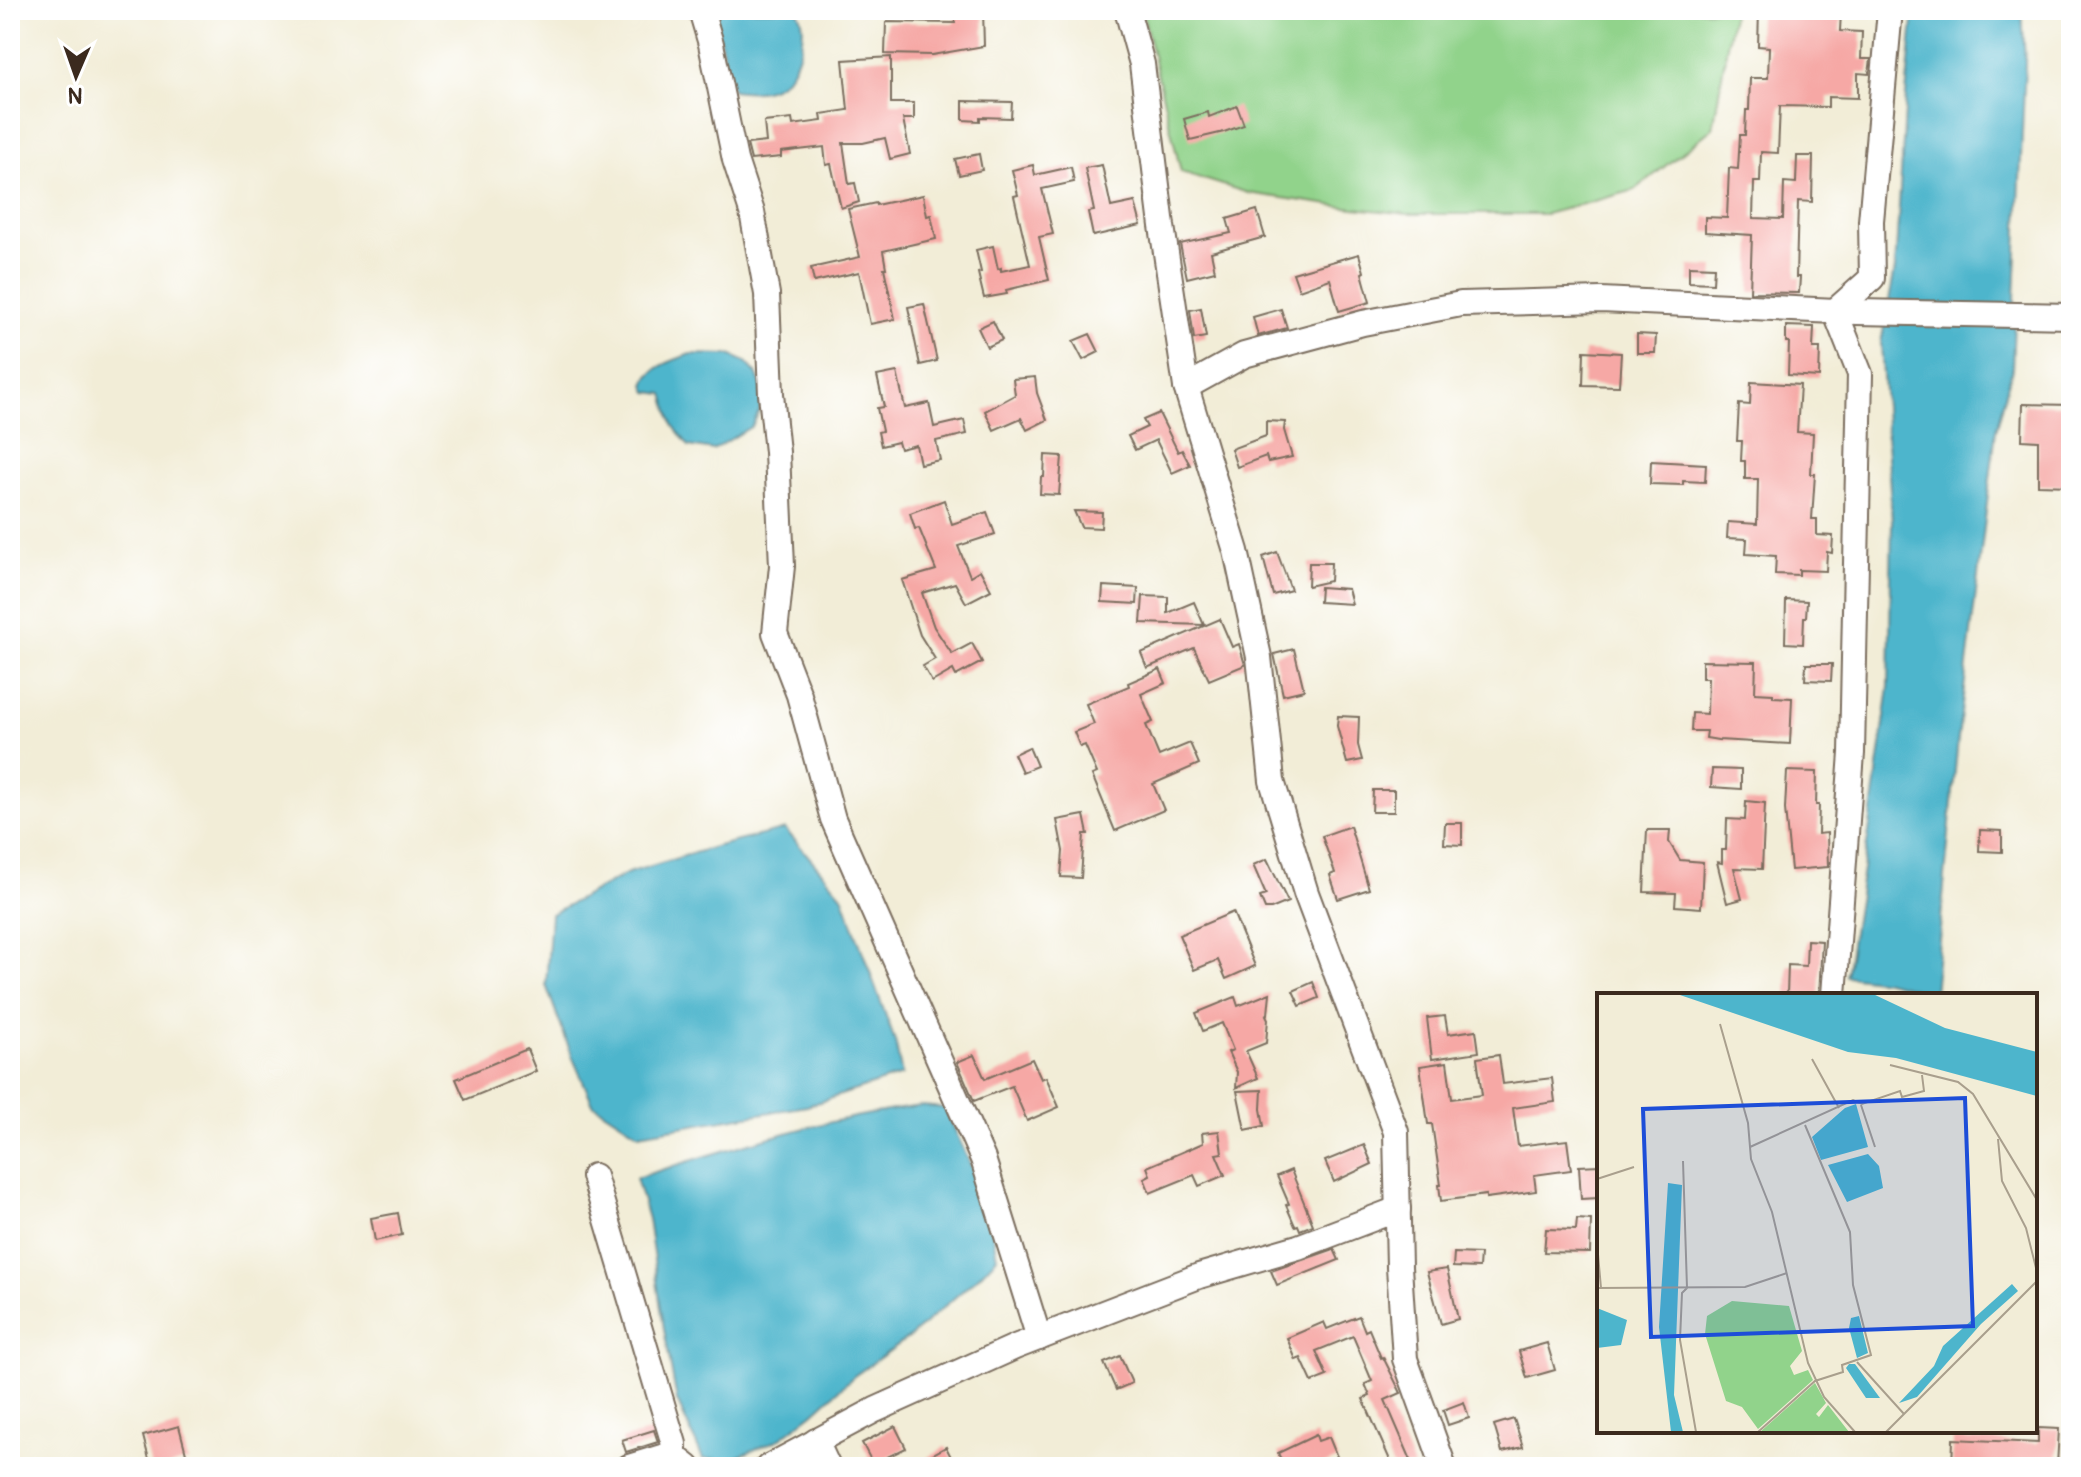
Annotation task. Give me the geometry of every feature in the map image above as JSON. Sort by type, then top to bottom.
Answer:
[{"type":"street","points":[[701,10],[735,160],[752,212],[767,294],[782,566],[775,633],[799,695],[833,819],[983,1159],[1039,1338]]},
{"type":"street","points":[[1127,10],[1142,64],[1186,387],[1240,566],[1259,657],[1272,781],[1306,893],[1396,1132],[1405,1359],[1444,1467]]},
{"type":"street","points":[[1846,312],[1872,278],[1871,221],[1890,10]]},
{"type":"street","points":[[1186,387],[1244,355],[1363,323],[1461,304],[1601,300],[1846,312],[2070,316]]},
{"type":"street","points":[[1834,993],[1852,753],[1860,374],[1846,312]]},
{"type":"street","points":[[594,1176],[681,1461]]},
{"type":"street","points":[[768,1467],[875,1410],[1039,1338],[1199,1276],[1298,1247],[1398,1209]]},
{"type":"street","points":[[816,1441],[828,1467]]},
{"type":"street","points":[[629,1467],[665,1456],[681,1461]]},
{"type":"green space","points":[[1142,10],[1733,10],[1713,128],[1635,190],[1546,214],[1407,214],[1248,193],[1181,172]]},
{"type":"water","points":[[713,10],[797,10],[802,22],[801,46],[785,79],[769,89],[732,90]]},
{"type":"water","points":[[1914,10],[2022,10],[2025,62],[2012,369],[1996,430],[1958,738],[1934,993],[1886,981],[1846,976],[1889,687],[1892,522],[1881,343],[1895,269]]},
{"type":"water","points":[[690,354],[730,355],[746,362],[756,373],[762,387],[760,410],[752,426],[713,450],[689,446],[673,425],[664,394],[648,392],[645,385],[657,369]]},
{"type":"water","points":[[785,829],[842,895],[895,1041],[902,1075],[807,1106],[639,1134],[593,1104],[572,1056],[546,985],[551,914],[628,873]]},
{"type":"water","points":[[922,1106],[945,1108],[986,1199],[997,1257],[912,1335],[854,1376],[778,1440],[729,1460],[703,1459],[677,1401],[648,1219],[636,1178],[813,1126]]},
{"type":"building","points":[[955,10],[983,10],[984,46],[932,55],[885,54],[886,22],[955,23]]},
{"type":"building","points":[[1759,11],[1841,12],[1840,31],[1862,32],[1861,59],[1871,59],[1869,74],[1858,73],[1858,98],[1828,97],[1828,107],[1780,106],[1778,153],[1761,152],[1760,182],[1754,182],[1753,218],[1783,219],[1784,182],[1796,183],[1797,156],[1813,156],[1812,202],[1798,201],[1796,277],[1800,277],[1799,293],[1750,292],[1752,235],[1705,232],[1705,217],[1727,218],[1729,168],[1738,169],[1740,135],[1745,135],[1746,110],[1749,110],[1750,78],[1768,78],[1769,47],[1758,46]]},
{"type":"building","points":[[891,57],[891,103],[914,103],[914,119],[903,119],[910,154],[890,159],[885,138],[843,143],[849,184],[855,183],[859,202],[841,208],[831,164],[826,165],[824,147],[781,152],[781,157],[751,160],[747,144],[766,142],[764,122],[792,119],[793,125],[822,121],[821,114],[848,110],[843,60]]},
{"type":"building","points":[[963,101],[1012,102],[1011,118],[963,120]]},
{"type":"building","points":[[1237,106],[1244,125],[1190,140],[1184,119],[1208,112],[1209,117]]},
{"type":"building","points":[[979,154],[982,170],[959,175],[955,159]]},
{"type":"building","points":[[1033,165],[1035,175],[1071,167],[1074,182],[1042,189],[1053,234],[1039,237],[1049,280],[984,298],[976,250],[993,246],[1001,271],[1030,265],[1014,196],[1018,195],[1012,170]]},
{"type":"building","points":[[1102,165],[1111,207],[1135,202],[1141,225],[1093,236],[1088,212],[1094,211],[1085,168]]},
{"type":"building","points":[[923,195],[936,239],[883,251],[895,319],[870,324],[859,272],[814,282],[811,268],[860,257],[848,209]]},
{"type":"building","points":[[1257,210],[1265,237],[1211,252],[1215,271],[1187,278],[1180,244],[1231,233],[1227,219]]},
{"type":"building","points":[[1359,254],[1370,302],[1339,311],[1330,279],[1299,290],[1293,273]]},
{"type":"building","points":[[1689,266],[1714,267],[1713,283],[1689,282]]},
{"type":"building","points":[[924,304],[937,361],[920,365],[908,307]]},
{"type":"building","points":[[1201,308],[1206,337],[1194,339],[1190,310]]},
{"type":"building","points":[[1281,309],[1287,328],[1258,336],[1253,317]]},
{"type":"building","points":[[993,321],[1002,340],[987,347],[978,328]]},
{"type":"building","points":[[1786,326],[1814,327],[1813,348],[1820,348],[1819,377],[1788,375]]},
{"type":"building","points":[[1090,334],[1099,352],[1083,360],[1073,341]]},
{"type":"building","points":[[1637,334],[1656,335],[1655,353],[1637,353]]},
{"type":"building","points":[[1584,351],[1621,353],[1619,386],[1583,385]]},
{"type":"building","points":[[897,372],[905,408],[929,403],[934,427],[964,420],[967,434],[936,441],[940,460],[920,464],[916,445],[900,449],[898,442],[881,446],[878,432],[882,431],[877,408],[884,407],[877,376]]},
{"type":"building","points":[[1035,377],[1047,420],[1027,430],[1021,418],[994,430],[985,411],[1015,395],[1013,379]]},
{"type":"building","points":[[1751,382],[1800,385],[1797,432],[1813,433],[1811,474],[1815,474],[1812,519],[1817,519],[1817,535],[1833,536],[1832,553],[1827,552],[1826,571],[1799,570],[1799,575],[1775,574],[1776,556],[1746,554],[1747,539],[1727,538],[1728,522],[1757,524],[1758,479],[1745,479],[1745,461],[1741,461],[1742,441],[1737,441],[1739,404],[1750,405]]},
{"type":"building","points":[[2023,404],[2071,405],[2071,486],[2038,485],[2038,441],[2022,440]]},
{"type":"building","points":[[1159,413],[1178,452],[1182,450],[1190,465],[1172,473],[1156,440],[1135,450],[1128,436],[1147,427],[1143,420]]},
{"type":"building","points":[[1266,421],[1285,422],[1284,430],[1292,457],[1268,462],[1266,456],[1237,467],[1231,449],[1266,436]]},
{"type":"building","points":[[1045,455],[1062,456],[1059,495],[1040,494]]},
{"type":"building","points":[[1651,461],[1706,464],[1705,482],[1650,484]]},
{"type":"building","points":[[944,500],[952,524],[987,512],[995,534],[958,546],[970,576],[980,570],[991,590],[966,603],[955,583],[922,593],[934,627],[952,654],[972,643],[982,662],[956,676],[953,670],[932,682],[923,666],[935,659],[920,635],[902,580],[936,570],[910,513]]},
{"type":"building","points":[[1074,511],[1102,512],[1101,528],[1081,527]]},
{"type":"building","points":[[1277,552],[1291,590],[1273,595],[1263,557]]},
{"type":"building","points":[[1309,563],[1331,563],[1330,581],[1308,586]]},
{"type":"building","points":[[1103,586],[1138,588],[1137,604],[1102,602]]},
{"type":"building","points":[[1320,587],[1348,589],[1352,604],[1319,602]]},
{"type":"building","points":[[1143,596],[1168,597],[1168,613],[1194,602],[1204,625],[1141,623]]},
{"type":"building","points":[[1786,600],[1807,601],[1803,644],[1785,643]]},
{"type":"building","points":[[1220,619],[1232,647],[1239,644],[1245,665],[1209,680],[1194,648],[1147,668],[1141,653]]},
{"type":"building","points":[[1294,649],[1304,690],[1283,695],[1274,654]]},
{"type":"building","points":[[1702,661],[1756,662],[1755,693],[1792,698],[1790,744],[1718,740],[1706,738],[1707,731],[1691,731],[1692,713],[1707,714],[1708,678],[1702,678]]},
{"type":"building","points":[[1806,664],[1832,664],[1831,681],[1805,680]]},
{"type":"building","points":[[1160,669],[1166,683],[1141,694],[1153,722],[1146,725],[1159,756],[1190,743],[1199,764],[1153,784],[1164,810],[1115,831],[1092,775],[1097,773],[1085,745],[1080,747],[1074,732],[1094,724],[1086,704]]},
{"type":"building","points":[[1338,716],[1359,717],[1358,745],[1362,760],[1347,763],[1337,726]]},
{"type":"building","points":[[1029,747],[1037,766],[1022,772],[1014,754]]},
{"type":"building","points":[[1712,769],[1741,770],[1741,789],[1711,787]]},
{"type":"building","points":[[1787,771],[1817,772],[1818,834],[1827,833],[1828,867],[1791,870],[1785,809]]},
{"type":"building","points":[[1373,790],[1394,790],[1394,812],[1372,812]]},
{"type":"building","points":[[1746,801],[1765,803],[1762,869],[1734,868],[1742,899],[1727,903],[1717,862],[1722,863],[1722,850],[1726,850],[1727,819],[1745,820]]},
{"type":"building","points":[[1084,815],[1088,834],[1084,834],[1081,878],[1061,877],[1063,851],[1057,820]]},
{"type":"building","points":[[1445,823],[1462,823],[1462,845],[1444,844]]},
{"type":"building","points":[[1350,826],[1369,889],[1338,899],[1330,875],[1335,873],[1322,836]]},
{"type":"building","points":[[1647,830],[1670,830],[1669,842],[1680,860],[1703,862],[1701,908],[1675,906],[1676,893],[1644,892]]},
{"type":"building","points":[[1980,830],[2002,831],[2002,852],[1979,851]]},
{"type":"building","points":[[1267,859],[1288,902],[1271,909],[1265,909],[1260,897],[1266,895],[1253,865]]},
{"type":"building","points":[[1233,912],[1255,966],[1226,979],[1218,960],[1194,970],[1179,935]]},
{"type":"building","points":[[1807,940],[1822,941],[1819,993],[1787,993],[1788,965],[1806,966]]},
{"type":"building","points":[[1313,982],[1319,998],[1300,1006],[1293,991]]},
{"type":"building","points":[[1270,993],[1266,1043],[1246,1051],[1258,1078],[1236,1088],[1237,1072],[1228,1052],[1233,1050],[1222,1023],[1203,1031],[1196,1013],[1235,997],[1238,1006]]},
{"type":"building","points":[[1445,1016],[1448,1034],[1476,1030],[1479,1052],[1432,1059],[1427,1018]]},
{"type":"building","points":[[527,1049],[536,1071],[465,1100],[456,1079]]},
{"type":"building","points":[[974,1055],[985,1079],[1032,1059],[1041,1079],[1046,1077],[1059,1107],[1027,1121],[1012,1086],[974,1101],[957,1062]]},
{"type":"building","points":[[1499,1055],[1503,1084],[1552,1078],[1555,1102],[1513,1108],[1518,1146],[1567,1140],[1571,1170],[1534,1175],[1536,1191],[1441,1201],[1432,1124],[1428,1124],[1420,1066],[1447,1062],[1452,1099],[1482,1095],[1477,1058]]},
{"type":"building","points":[[1262,1090],[1264,1126],[1245,1130],[1237,1091]]},
{"type":"building","points":[[1219,1131],[1222,1153],[1216,1154],[1225,1175],[1199,1186],[1194,1175],[1150,1193],[1144,1178],[1150,1175],[1147,1167],[1203,1143],[1202,1133]]},
{"type":"building","points":[[1364,1145],[1372,1164],[1334,1182],[1325,1161]]},
{"type":"building","points":[[1597,1165],[1597,1198],[1581,1199],[1579,1166]]},
{"type":"building","points":[[1291,1170],[1313,1225],[1300,1230],[1298,1225],[1295,1226],[1286,1205],[1289,1204],[1277,1176]]},
{"type":"building","points":[[398,1213],[402,1235],[375,1241],[371,1218]]},
{"type":"building","points":[[1577,1219],[1591,1220],[1590,1253],[1544,1252],[1546,1229],[1576,1230]]},
{"type":"building","points":[[1334,1249],[1339,1260],[1277,1285],[1271,1271]]},
{"type":"building","points":[[1454,1253],[1480,1254],[1479,1268],[1453,1267]]},
{"type":"building","points":[[1447,1269],[1458,1319],[1441,1324],[1427,1272]]},
{"type":"building","points":[[1359,1316],[1365,1331],[1369,1329],[1401,1393],[1385,1400],[1414,1467],[1393,1467],[1363,1399],[1370,1396],[1365,1384],[1372,1381],[1353,1336],[1316,1351],[1327,1376],[1312,1382],[1301,1358],[1296,1360],[1287,1338],[1324,1322],[1327,1329]]},
{"type":"building","points":[[1547,1343],[1555,1370],[1527,1378],[1519,1351]]},
{"type":"building","points":[[1120,1356],[1132,1383],[1116,1390],[1104,1363]]},
{"type":"building","points":[[1464,1402],[1469,1418],[1448,1425],[1443,1410]]},
{"type":"building","points":[[1514,1419],[1523,1447],[1502,1452],[1494,1425]]},
{"type":"building","points":[[179,1426],[188,1461],[151,1467],[143,1436]]},
{"type":"building","points":[[895,1426],[906,1448],[873,1464],[862,1443]]},
{"type":"building","points":[[2038,1428],[2059,1429],[2057,1466],[1952,1467],[1953,1439],[2038,1443]]},
{"type":"building","points":[[654,1430],[658,1442],[626,1452],[622,1440]]},
{"type":"building","points":[[1316,1435],[1318,1441],[1329,1437],[1338,1459],[1319,1467],[1284,1467],[1278,1453]]},
{"type":"building","points":[[946,1447],[956,1467],[933,1467],[928,1457]]}]
